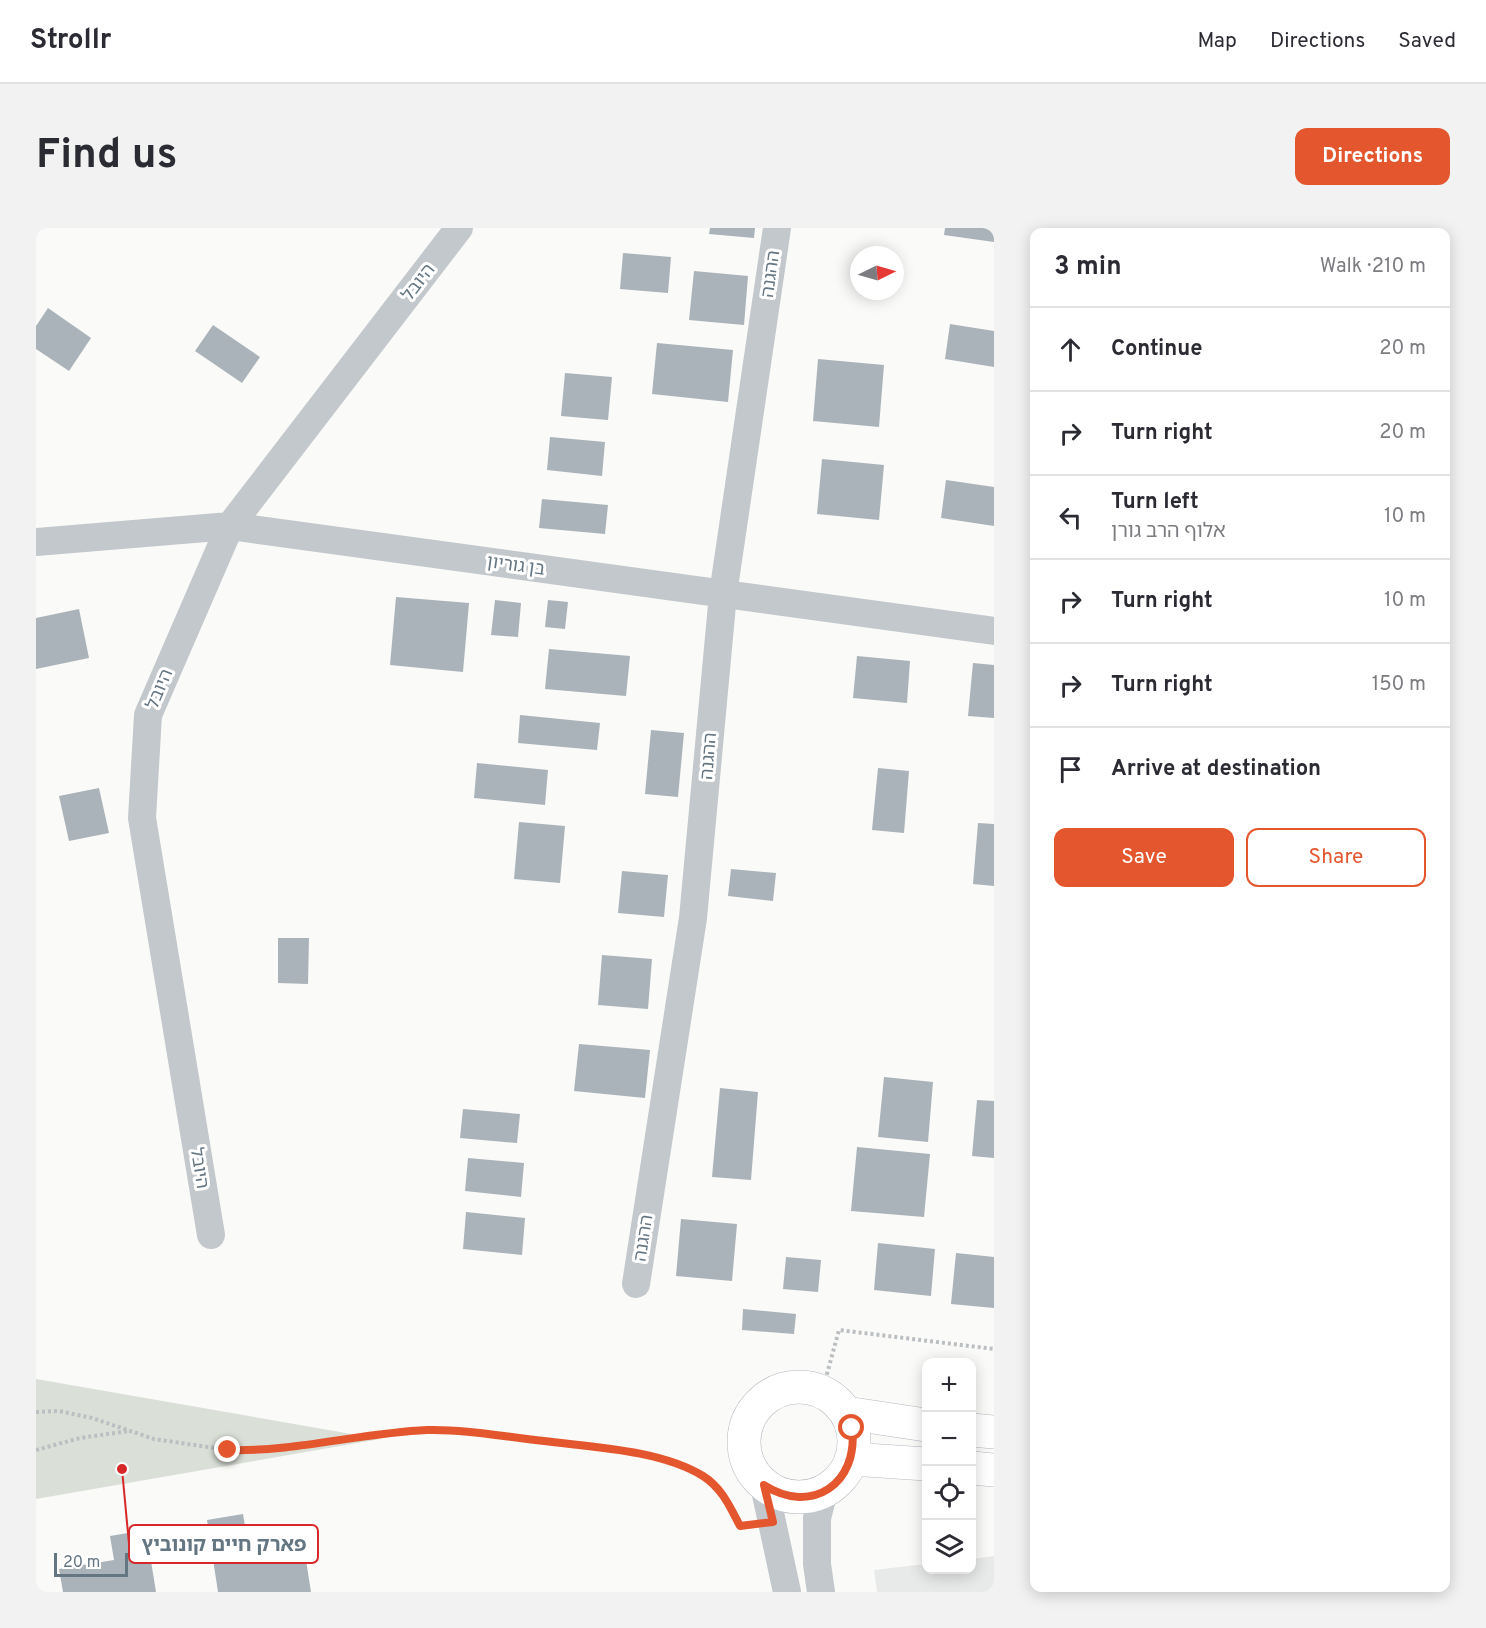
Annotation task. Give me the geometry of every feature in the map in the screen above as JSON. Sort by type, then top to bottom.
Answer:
[{"type":"main road","points":[[834,1402],[852,1428],[854,1444],[851,1460],[836,1483],[825,1491],[811,1496],[792,1497],[764,1485],[748,1464],[744,1451],[744,1434],[749,1418],[759,1403],[773,1393],[789,1387],[806,1387],[834,1402],[922,1424]]},
{"type":"main road","points":[[976,1430],[994,1432]]},
{"type":"main road","points":[[851,1460],[922,1464]]},
{"type":"main road","points":[[976,1468],[994,1470]]},
{"type":"street","name":"היובל","points":[[211,1235],[142,818],[148,715],[230,526],[459,228]]},
{"type":"street","name":"ההגנה","points":[[636,1284],[693,918],[723,594],[777,228]]},
{"type":"street","name":"בן גוריון","points":[[36,542],[230,526],[994,631]]},
{"type":"street","points":[[764,1485],[787,1592]]},
{"type":"street","points":[[821,1592],[817,1564],[817,1518],[825,1491]]},
{"type":"path","points":[[834,1402],[839,1330],[994,1349]]},
{"type":"path","points":[[36,1412],[59,1411],[92,1418],[154,1439],[228,1450],[257,1451],[428,1430],[501,1435],[627,1452],[667,1461],[702,1476],[721,1491],[740,1526],[773,1522]]},
{"type":"path","points":[[36,1450],[80,1438],[131,1431]]},
{"type":"shaded area","points":[[36,1379],[380,1439],[36,1499]]},
{"type":"shaded area","points":[[994,1556],[994,1592],[877,1592],[874,1570],[922,1564],[922,1574],[976,1574],[976,1558]]},
{"type":"building","points":[[710,228],[755,228],[754,238],[709,234]]},
{"type":"building","points":[[945,228],[994,228],[994,242],[944,235]]},
{"type":"building","points":[[623,253],[671,257],[668,293],[620,289]]},
{"type":"building","points":[[694,271],[748,276],[744,325],[689,320]]},
{"type":"building","points":[[48,308],[91,338],[69,371],[36,349],[36,326]]},
{"type":"building","points":[[950,324],[994,331],[994,367],[945,359]]},
{"type":"building","points":[[213,325],[260,357],[242,383],[195,351]]},
{"type":"building","points":[[657,343],[733,350],[728,402],[652,394]]},
{"type":"building","points":[[818,359],[884,365],[879,427],[813,421]]},
{"type":"building","points":[[565,373],[612,377],[608,420],[561,416]]},
{"type":"building","points":[[550,437],[605,442],[602,476],[547,470]]},
{"type":"building","points":[[822,459],[884,465],[879,520],[817,514]]},
{"type":"building","points":[[946,480],[994,487],[994,526],[941,518]]},
{"type":"building","points":[[542,499],[608,505],[605,534],[539,528]]},
{"type":"building","points":[[396,597],[469,603],[463,672],[390,665]]},
{"type":"building","points":[[495,600],[521,603],[518,637],[491,635]]},
{"type":"building","points":[[548,600],[568,602],[565,629],[545,627]]},
{"type":"building","points":[[79,609],[89,658],[36,669],[36,618]]},
{"type":"building","points":[[549,649],[630,656],[626,696],[545,689]]},
{"type":"building","points":[[857,656],[910,661],[907,703],[853,698]]},
{"type":"building","points":[[973,663],[994,665],[994,718],[968,716]]},
{"type":"building","points":[[520,715],[600,723],[597,750],[518,743]]},
{"type":"building","points":[[651,730],[684,733],[678,797],[645,794]]},
{"type":"building","points":[[477,763],[548,770],[545,805],[474,798]]},
{"type":"building","points":[[878,768],[909,771],[904,833],[872,830]]},
{"type":"building","points":[[99,788],[109,833],[69,841],[59,796]]},
{"type":"building","points":[[519,822],[565,826],[560,883],[514,879]]},
{"type":"building","points":[[978,823],[994,824],[994,886],[973,884]]},
{"type":"building","points":[[731,869],[776,873],[773,901],[728,896]]},
{"type":"building","points":[[622,871],[668,875],[664,917],[618,913]]},
{"type":"building","points":[[278,938],[309,938],[308,984],[278,983]]},
{"type":"building","points":[[602,955],[652,959],[648,1009],[598,1005]]},
{"type":"building","points":[[579,1044],[650,1050],[645,1098],[574,1091]]},
{"type":"building","points":[[884,1077],[933,1082],[928,1142],[878,1137]]},
{"type":"building","points":[[720,1088],[758,1092],[751,1180],[712,1177]]},
{"type":"building","points":[[977,1100],[994,1101],[994,1158],[972,1156]]},
{"type":"building","points":[[463,1109],[520,1114],[517,1143],[460,1138]]},
{"type":"building","points":[[857,1147],[930,1154],[924,1217],[851,1211]]},
{"type":"building","points":[[468,1158],[524,1163],[521,1197],[465,1191]]},
{"type":"building","points":[[466,1212],[525,1218],[522,1255],[463,1249]]},
{"type":"building","points":[[681,1219],[737,1224],[732,1281],[676,1276]]},
{"type":"building","points":[[878,1243],[935,1249],[931,1296],[874,1290]]},
{"type":"building","points":[[956,1253],[994,1257],[994,1308],[951,1304]]},
{"type":"building","points":[[786,1257],[821,1260],[818,1292],[783,1289]]},
{"type":"building","points":[[743,1309],[796,1314],[794,1334],[742,1330]]},
{"type":"building","points":[[243,1514],[247,1538],[301,1529],[311,1592],[218,1592],[207,1520]]},
{"type":"building","points":[[146,1530],[156,1592],[63,1592],[59,1569],[114,1560],[110,1536]]},
{"type":"place","name":"פארק חיים קונוביץ","points":[[122,1469]]},
{"type":"route","points":[[228,1450],[257,1451],[428,1430],[501,1435],[581,1445],[667,1461],[702,1476],[721,1491],[740,1526],[773,1522],[764,1485],[786,1496],[799,1497],[825,1491],[836,1483],[851,1460],[854,1444],[852,1428]]}]
